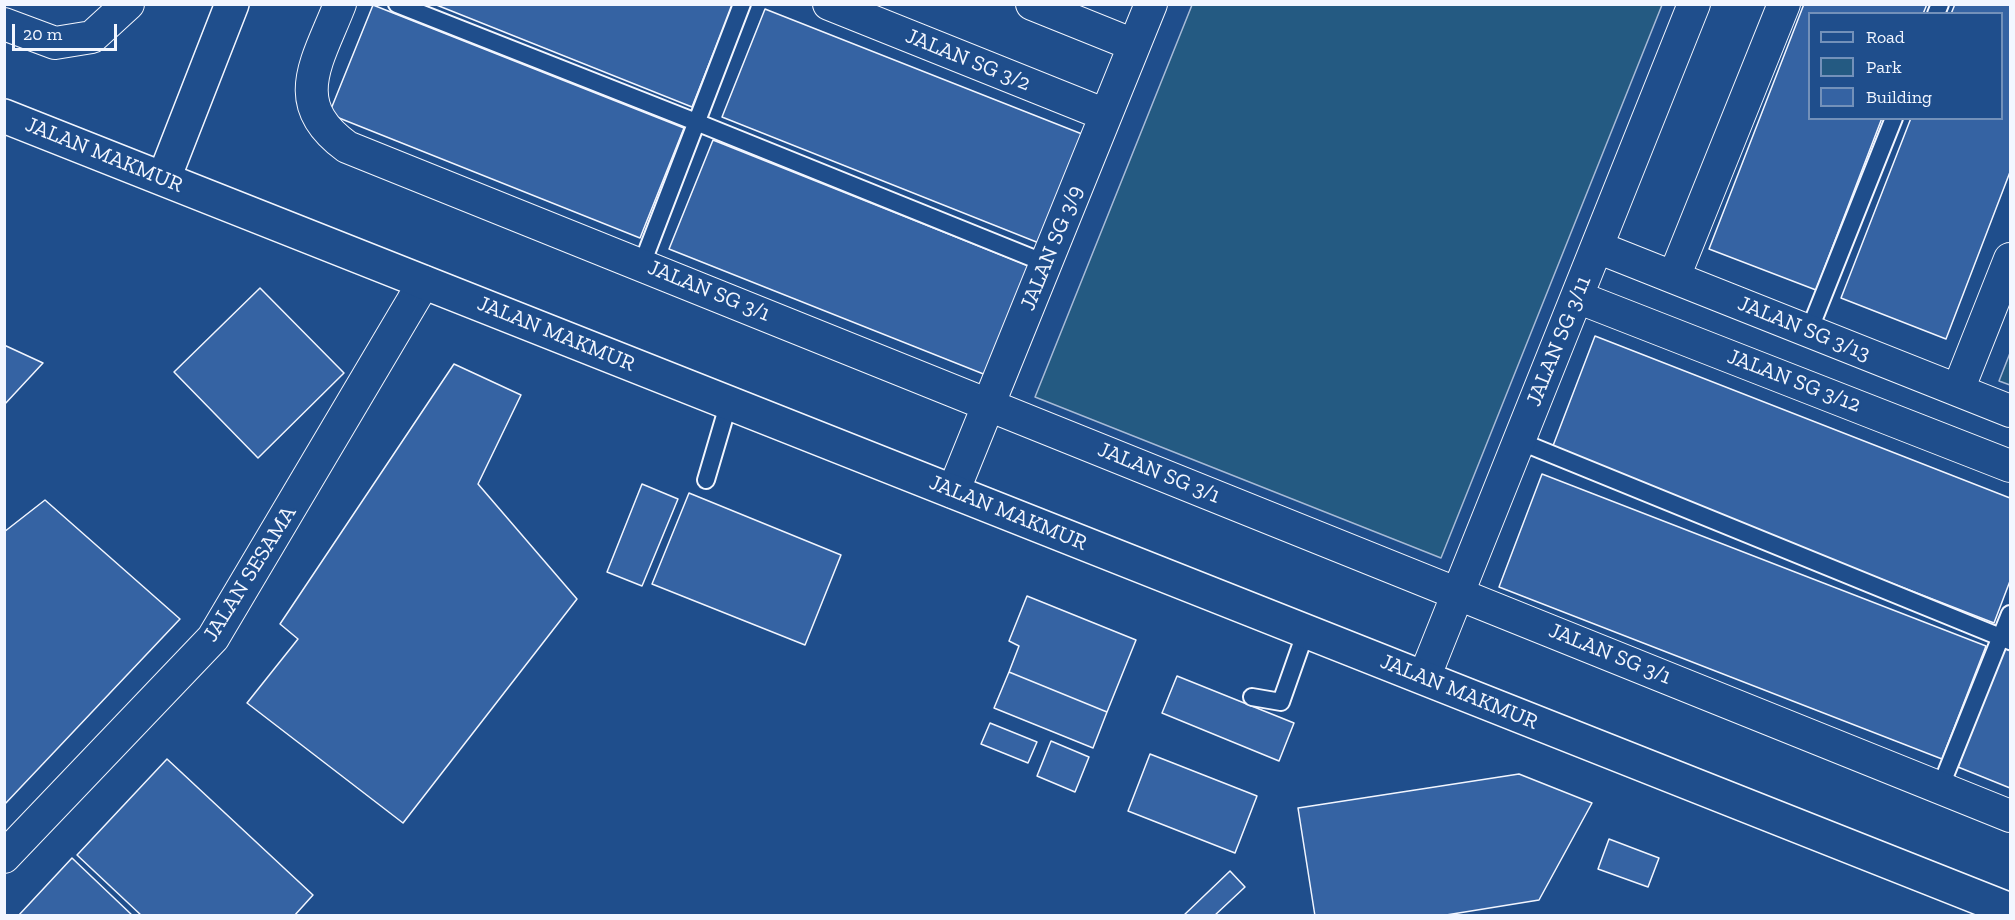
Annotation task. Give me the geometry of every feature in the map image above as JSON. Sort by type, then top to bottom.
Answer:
[{"type":"street","points":[[4,24],[55,43],[92,37],[128,4]]},
{"type":"street","points":[[164,178],[232,4]]},
{"type":"street","name":"JALAN SG 3/1","points":[[340,4],[315,70],[310,95],[318,117],[329,134],[347,147],[2010,816]]},
{"type":"street","name":"JALAN SG 3/2","points":[[829,4],[1106,115]]},
{"type":"street","points":[[1032,4],[1064,10],[1134,45]]},
{"type":"street","name":"JALAN SG 3/9","points":[[953,492],[1151,4]]},
{"type":"street","name":"JALAN SG 3/11","points":[[1424,678],[1694,4]]},
{"type":"street","points":[[1674,277],[1784,4]]},
{"type":"street","name":"JALAN MAKMUR","points":[[4,116],[2010,910]]},
{"type":"street","name":"JALAN SG 3/13","points":[[1597,247],[2010,411]]},
{"type":"street","points":[[1958,390],[2010,259]]},
{"type":"street","name":"JALAN SESAMA","points":[[4,857],[213,638],[424,282]]},
{"type":"street","name":"JALAN SG 3/12","points":[[1577,297],[2010,466]]},
{"type":"lane","points":[[397,4],[1045,263]]},
{"type":"lane","points":[[642,264],[742,4]]},
{"type":"lane","points":[[1809,331],[1893,120]]},
{"type":"lane","points":[[706,480],[729,402]]},
{"type":"lane","points":[[1519,441],[2006,639]]},
{"type":"lane","points":[[1940,788],[2006,639],[2010,614]]},
{"type":"lane","points":[[1252,696],[1281,702],[1306,631]]},
{"type":"green space","points":[[1192,5],[1662,5],[1441,558],[1035,397]]},
{"type":"green space","points":[[2010,353],[2010,385],[1999,381]]},
{"type":"building","points":[[434,4],[733,4],[692,107]]},
{"type":"building","points":[[1804,4],[1927,4],[1924,12],[1808,12],[1808,120],[1881,120],[1816,290],[1709,249]]},
{"type":"building","points":[[1955,4],[2010,4],[2010,172],[1946,339],[1841,298],[1910,120],[2003,120],[2003,12],[1952,12]]},
{"type":"building","points":[[373,5],[684,128],[640,238],[329,114]]},
{"type":"building","points":[[765,9],[1082,134],[1039,243],[722,117]]},
{"type":"building","points":[[713,140],[1029,266],[986,375],[669,249]]},
{"type":"building","points":[[260,288],[344,373],[258,458],[174,372]]},
{"type":"building","points":[[1595,336],[2010,498],[2010,581],[1994,623],[1551,451]]},
{"type":"building","points":[[4,345],[43,363],[4,405]]},
{"type":"building","points":[[454,364],[521,395],[478,484],[577,599],[403,823],[247,703],[298,639],[280,624]]},
{"type":"building","points":[[1542,474],[1986,646],[1942,759],[1499,587]]},
{"type":"building","points":[[642,484],[678,499],[642,586],[607,572]]},
{"type":"building","points":[[689,493],[841,555],[805,645],[652,584]]},
{"type":"building","points":[[45,500],[180,619],[4,805],[4,532]]},
{"type":"building","points":[[1027,596],[1136,640],[1107,712],[1009,672],[1019,646],[1009,641]]},
{"type":"building","points":[[2004,648],[2010,651],[2010,788],[1958,767]]},
{"type":"building","points":[[1009,672],[1107,712],[1093,748],[994,708]]},
{"type":"building","points":[[1177,676],[1294,723],[1279,761],[1162,713]]},
{"type":"building","points":[[990,723],[1037,742],[1028,763],[981,744]]},
{"type":"building","points":[[1051,741],[1089,757],[1075,792],[1037,776]]},
{"type":"building","points":[[1150,754],[1257,796],[1235,853],[1128,811]]},
{"type":"building","points":[[167,759],[313,895],[294,916],[142,916],[77,855]]},
{"type":"building","points":[[1519,774],[1592,803],[1539,900],[1440,916],[1315,916],[1298,808]]},
{"type":"building","points":[[1609,839],[1659,858],[1648,887],[1598,869]]},
{"type":"building","points":[[72,858],[133,916],[18,916]]},
{"type":"building","points":[[1230,871],[1245,887],[1214,916],[1183,916]]}]
